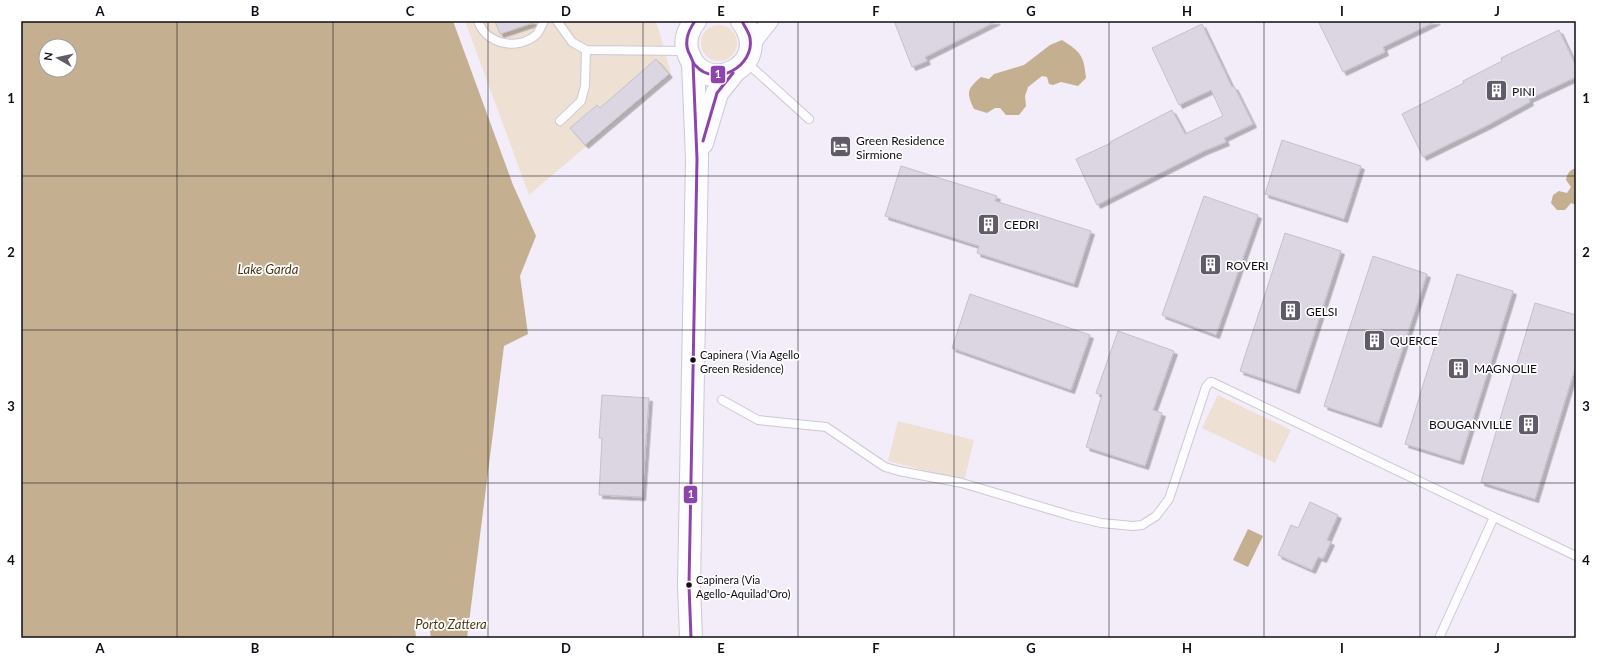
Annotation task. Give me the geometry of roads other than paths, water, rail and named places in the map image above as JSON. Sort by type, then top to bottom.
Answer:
[{"type":"main road","points":[[697,159],[718,93],[743,60],[747,28],[742,21]]},
{"type":"main road","points":[[690,38],[698,68],[710,75],[725,75],[743,60]]},
{"type":"main road","points":[[690,38],[697,159],[689,585],[690,638]]},
{"type":"street","points":[[743,60],[770,21]]},
{"type":"lane","points":[[478,21],[481,29],[497,42],[518,44],[536,34],[544,21]]},
{"type":"lane","points":[[557,21],[572,42],[586,50],[690,38]]},
{"type":"lane","points":[[560,121],[581,101],[585,86],[586,50]]},
{"type":"lane","points":[[743,60],[809,119]]},
{"type":"lane","points":[[722,400],[758,420],[826,427],[885,467],[962,483],[1072,516],[1101,522],[1133,526],[1142,525],[1156,516],[1170,499],[1206,386],[1212,382],[1576,556]]},
{"type":"lane","points":[[1439,638],[1494,517]]},
{"type":"water","name":"Lake Garda","points":[[21,21],[453,21],[513,185],[536,236],[520,276],[528,334],[504,346],[467,638],[431,638],[428,617],[415,627],[416,638],[21,638]]},
{"type":"water","points":[[1062,40],[1077,51],[1083,59],[1086,78],[1078,86],[1061,82],[1053,85],[1049,84],[1047,77],[1042,76],[1028,87],[1025,96],[1026,106],[1019,115],[1006,115],[1000,108],[995,108],[987,113],[974,109],[969,91],[981,77],[989,79],[994,74],[1024,65],[1050,45]]},
{"type":"water","points":[[1576,168],[1576,205],[1571,203],[1565,210],[1557,210],[1551,203],[1553,195],[1559,191],[1567,193],[1571,187],[1566,180],[1567,175],[1570,171]]},
{"type":"water","points":[[1248,529],[1263,536],[1248,567],[1233,560]]},
{"type":"place","name":"PINI","points":[[1496,91]]},
{"type":"place","name":"Green Residence Sirmione","points":[[840,147]]},
{"type":"place","name":"CEDRI","points":[[988,224]]},
{"type":"place","name":"ROVERI","points":[[1210,265]]},
{"type":"place","name":"GELSI","points":[[1291,311]]},
{"type":"place","name":"QUERCE","points":[[1375,340]]},
{"type":"place","name":"Capinera ( Via Agello Green Residence)","points":[[693,360]]},
{"type":"place","name":"MAGNOLIE","points":[[1459,368]]},
{"type":"place","name":"BOUGANVILLE","points":[[1528,424]]},
{"type":"place","name":"Capinera (Via Agello-Aquilad'Oro)","points":[[689,585]]},
{"type":"water label","name":"Porto Zattera","points":[[451,624]]}]
